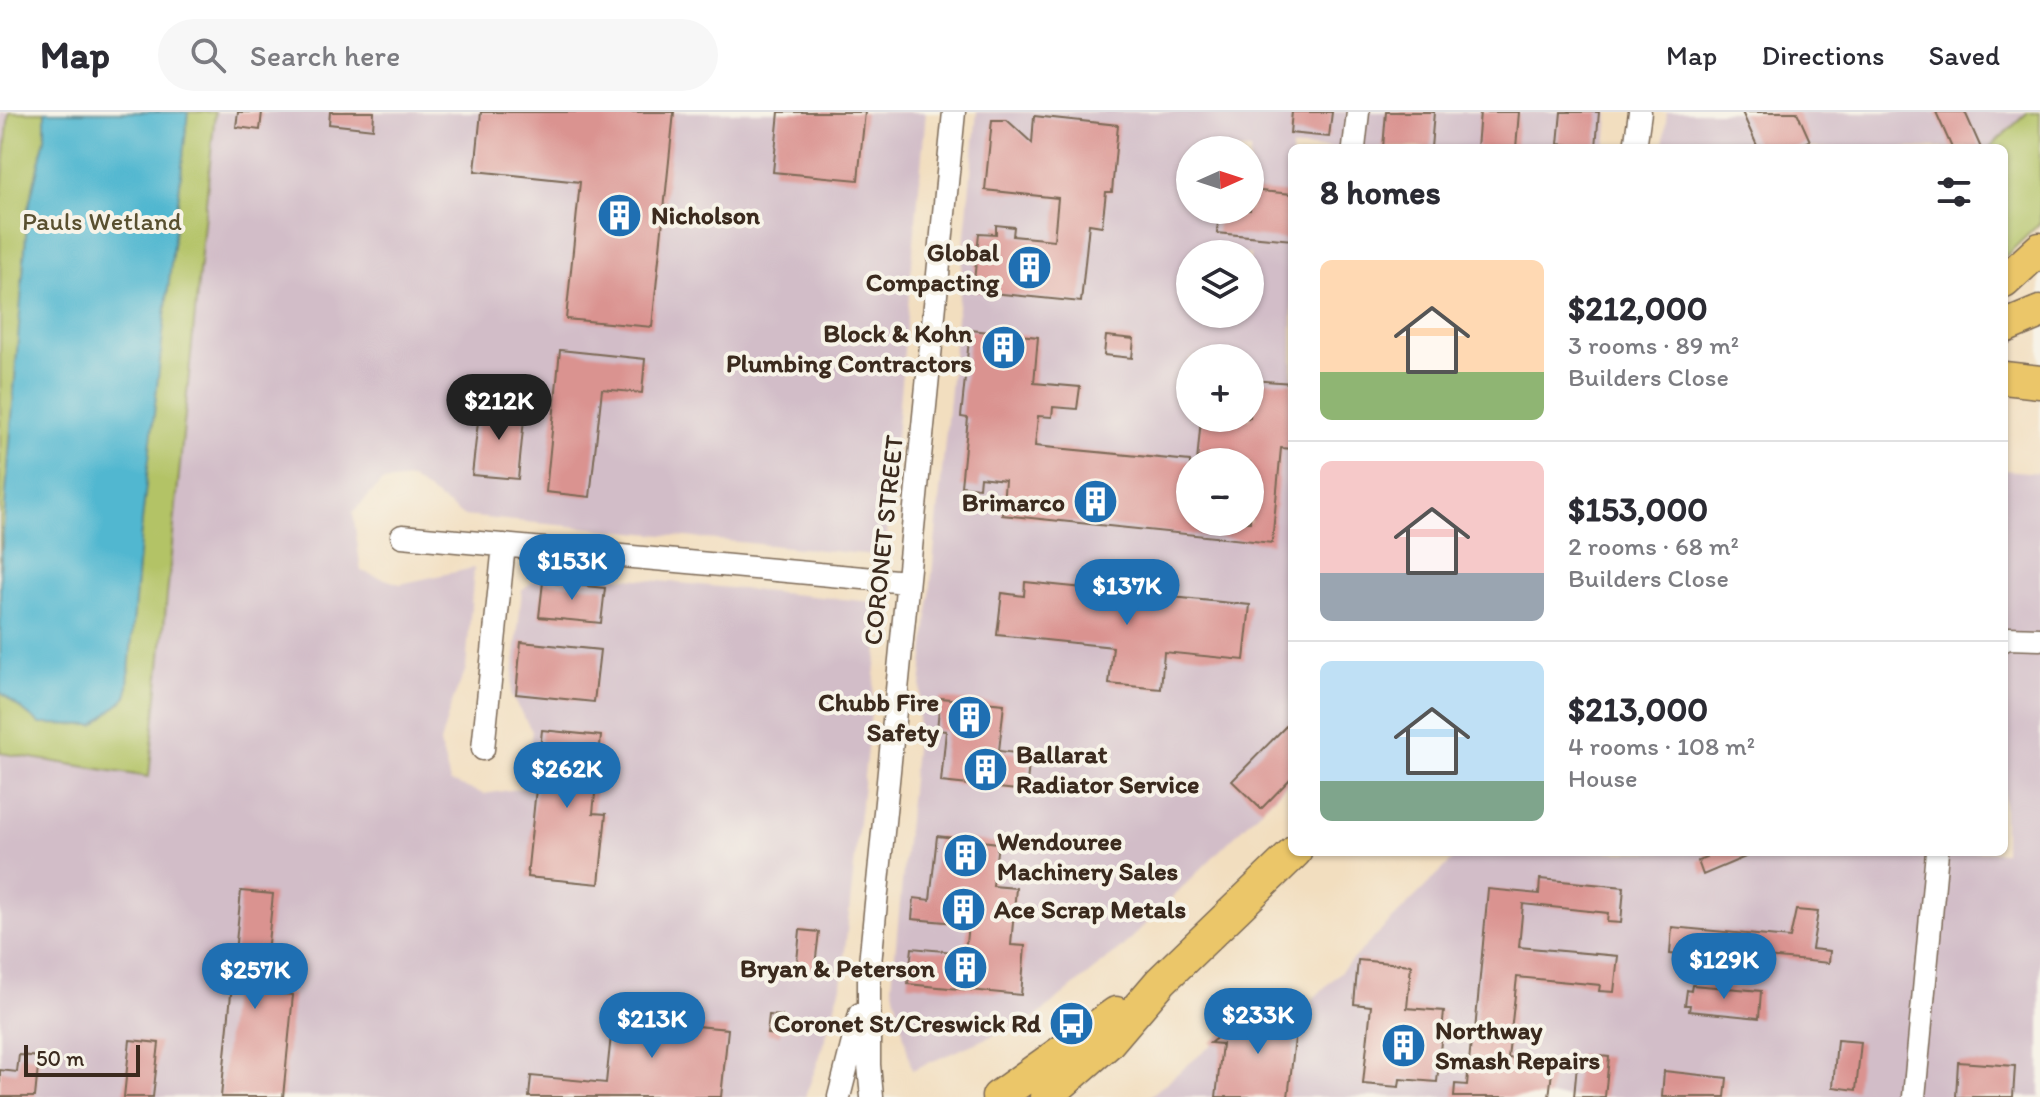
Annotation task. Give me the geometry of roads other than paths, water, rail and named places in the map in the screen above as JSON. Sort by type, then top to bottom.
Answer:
[{"type":"highway","points":[[2008,278],[2040,249]]},
{"type":"highway","points":[[2008,325],[2040,312]]},
{"type":"highway","points":[[2008,378],[2040,382]]},
{"type":"highway","points":[[1046,1097],[1107,1044],[1161,981],[1291,856]]},
{"type":"highway","points":[[998,1097],[1161,981]]},
{"type":"street","name":"CORONET STREET","points":[[872,1097],[869,974],[954,112]]},
{"type":"street","points":[[1354,144],[1358,112]]},
{"type":"street","points":[[1636,144],[1640,112]]},
{"type":"street","points":[[402,536],[907,582]]},
{"type":"street","points":[[483,749],[504,545]]},
{"type":"street","points":[[2008,638],[2040,639]]},
{"type":"street","points":[[1914,1097],[1937,856]]},
{"type":"street","name":"CORONET STREET","points":[[839,1097],[869,974]]},
{"type":"water","name":"Pauls Wetland","points":[[45,112],[188,112],[141,530],[127,697],[94,725],[40,724],[0,692],[0,572],[28,209],[45,138]]},
{"type":"place","name":"Nicholson","points":[[620,215]]},
{"type":"place","name":"Global Compacting","points":[[1030,267]]},
{"type":"place","name":"Block & Kohn Plumbing Contractors","points":[[1003,348]]},
{"type":"place","name":"Brimarco","points":[[1096,502]]},
{"type":"place","name":"Chubb Fire Safety","points":[[970,717]]},
{"type":"place","name":"Ballarat Radiator Service","points":[[985,769]]},
{"type":"place","name":"Wendouree Machinery Sales","points":[[966,856]]},
{"type":"place","name":"Ace Scrap Metals","points":[[963,909]]},
{"type":"place","name":"Bryan & Peterson","points":[[966,968]]},
{"type":"place","name":"Coronet St/Creswick Rd","points":[[1072,1023]]},
{"type":"place","name":"Northway Smash Repairs","points":[[1404,1045]]}]
